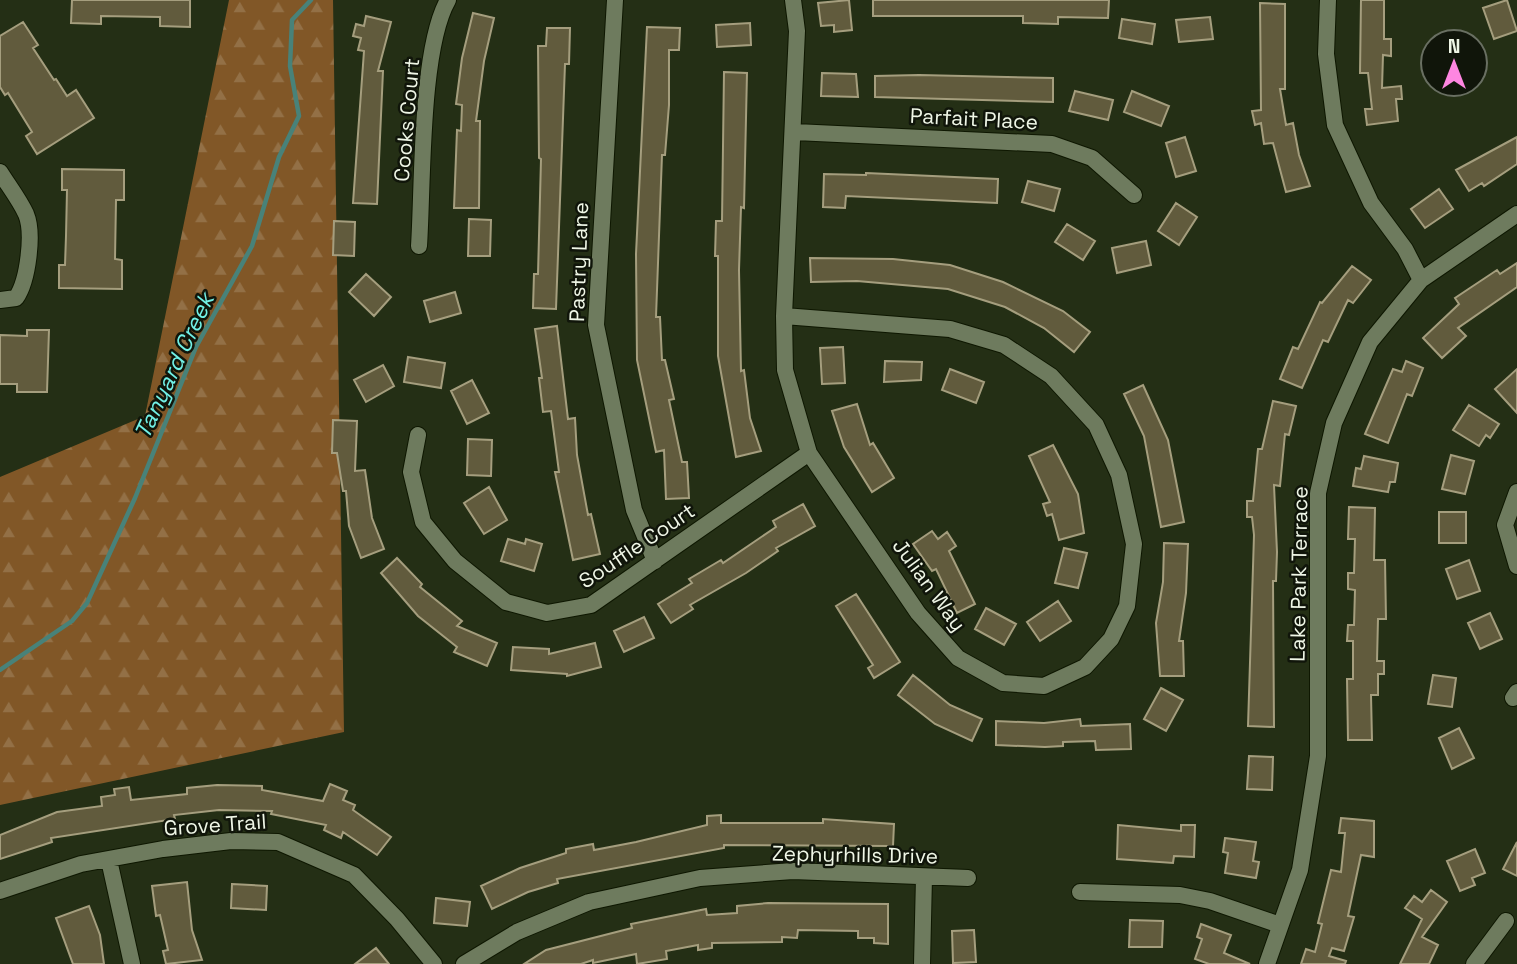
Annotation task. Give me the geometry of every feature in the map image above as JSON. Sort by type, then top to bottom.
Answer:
[{"type":"street","name":"Cooks Court","points":[[419,246],[429,85],[439,15],[448,0]]},
{"type":"street","name":"Pastry Lane","points":[[615,0],[596,325],[634,510],[655,561]]},
{"type":"street","name":"Julian Way","points":[[784,316],[950,329],[1003,345],[1051,376],[1096,425],[1119,475],[1134,544],[1127,606],[1111,639],[1085,667],[1044,686],[1003,683],[958,658],[918,613],[809,453],[785,370],[784,316],[795,132],[797,31],[793,0]]},
{"type":"street","points":[[1328,0],[1326,54],[1335,125],[1371,203],[1405,249],[1421,280]]},
{"type":"street","name":"Parfait Place","points":[[795,132],[1052,144],[1092,158],[1134,195]]},
{"type":"street","points":[[0,172],[27,216],[28,250],[25,286],[16,298],[0,300]]},
{"type":"street","name":"Lake Park Terrace","points":[[1267,964],[1300,870],[1318,755],[1318,493],[1334,423],[1370,342],[1421,280],[1517,214]]},
{"type":"street","name":"Souffle Court","points":[[418,435],[411,472],[423,522],[456,561],[506,601],[547,613],[591,605],[809,453]]},
{"type":"street","points":[[1517,492],[1505,525],[1517,566]]},
{"type":"street","name":"Grove Trail","points":[[0,891],[80,864],[163,849],[231,841],[278,842],[354,875],[397,919],[434,964]]},
{"type":"street","points":[[109,860],[132,964]]},
{"type":"street","name":"Zephyrhills Drive","points":[[464,964],[517,932],[589,902],[700,878],[793,871],[968,878]]},
{"type":"street","points":[[922,964],[924,877]]},
{"type":"street","points":[[1080,892],[1180,895],[1210,901],[1280,925]]},
{"type":"street","points":[[1474,964],[1506,921]]},
{"type":"green space","points":[[229,0],[333,0],[344,732],[0,805],[0,477],[145,416]]},
{"type":"building","points":[[72,0],[190,0],[190,27],[160,26],[160,17],[101,16],[101,24],[71,23]]},
{"type":"building","points":[[849,0],[852,30],[834,32],[834,25],[821,26],[818,3]]},
{"type":"building","points":[[873,0],[1109,0],[1108,18],[1058,17],[1058,24],[1023,23],[1023,16],[873,16]]},
{"type":"building","points":[[1361,0],[1384,0],[1384,39],[1391,39],[1391,56],[1383,55],[1382,88],[1401,86],[1402,99],[1396,99],[1398,121],[1367,125],[1365,109],[1372,109],[1368,73],[1360,73]]},
{"type":"building","points":[[1507,0],[1517,31],[1494,39],[1483,8]]},
{"type":"building","points":[[1260,3],[1285,4],[1285,89],[1280,89],[1286,125],[1293,123],[1299,155],[1310,186],[1286,192],[1273,143],[1264,144],[1261,123],[1255,125],[1252,111],[1261,110]]},
{"type":"building","points":[[473,13],[494,18],[484,61],[476,121],[480,121],[479,208],[454,208],[457,130],[461,131],[462,105],[456,104],[462,58]]},
{"type":"building","points":[[366,16],[391,22],[378,71],[383,71],[377,204],[353,203],[364,51],[358,50],[361,38],[353,36],[356,24],[364,26]]},
{"type":"building","points":[[1210,17],[1213,39],[1179,42],[1176,20]]},
{"type":"building","points":[[1122,19],[1155,24],[1152,44],[1119,38]]},
{"type":"building","points":[[23,22],[38,45],[33,48],[54,80],[56,79],[67,96],[76,90],[94,118],[37,154],[26,136],[32,132],[8,93],[5,95],[0,87],[0,36]]},
{"type":"building","points":[[750,23],[751,45],[717,47],[716,25]]},
{"type":"building","points":[[647,27],[680,28],[679,50],[669,50],[669,105],[665,155],[662,155],[656,317],[660,317],[662,360],[665,360],[674,399],[669,400],[682,462],[687,462],[689,498],[666,499],[664,450],[656,452],[637,360],[636,254]]},
{"type":"building","points":[[547,28],[570,28],[569,64],[565,64],[556,309],[533,308],[534,274],[538,274],[541,159],[538,46],[546,46]]},
{"type":"building","points":[[724,72],[747,73],[744,208],[741,207],[739,270],[741,371],[744,370],[750,418],[761,451],[736,457],[718,356],[718,256],[715,256],[716,221],[722,221]]},
{"type":"building","points":[[822,73],[856,74],[858,97],[821,96]]},
{"type":"building","points":[[875,76],[1053,78],[1053,102],[875,97]]},
{"type":"building","points":[[1075,91],[1113,100],[1108,120],[1069,111]]},
{"type":"building","points":[[1132,91],[1169,106],[1161,126],[1124,112]]},
{"type":"building","points":[[1185,137],[1196,171],[1176,177],[1166,143]]},
{"type":"building","points":[[1517,137],[1517,164],[1484,186],[1482,183],[1469,191],[1456,170]]},
{"type":"building","points":[[62,169],[124,170],[124,200],[116,200],[115,259],[122,260],[122,289],[59,288],[59,265],[65,265],[66,236],[67,190],[62,190]]},
{"type":"building","points":[[866,173],[998,179],[997,203],[846,196],[845,208],[823,207],[824,174]]},
{"type":"building","points":[[1028,181],[1060,189],[1054,211],[1022,202]]},
{"type":"building","points":[[1439,189],[1453,209],[1425,228],[1411,209]]},
{"type":"building","points":[[1176,203],[1197,217],[1179,245],[1158,231]]},
{"type":"building","points":[[469,219],[491,220],[490,256],[468,256]]},
{"type":"building","points":[[334,221],[355,222],[354,256],[333,255]]},
{"type":"building","points":[[1067,224],[1095,241],[1083,260],[1055,242]]},
{"type":"building","points":[[1146,241],[1151,265],[1117,273],[1112,248]]},
{"type":"building","points":[[810,258],[893,259],[950,265],[1003,282],[1063,311],[1090,332],[1074,352],[1044,328],[1005,307],[948,289],[857,281],[811,282]]},
{"type":"building","points":[[1517,263],[1517,287],[1458,328],[1466,336],[1442,358],[1423,338],[1459,304],[1455,298],[1497,270],[1500,274]]},
{"type":"building","points":[[1352,266],[1371,280],[1353,303],[1348,300],[1328,342],[1323,340],[1302,388],[1280,379],[1293,347],[1298,349],[1320,302],[1322,303]]},
{"type":"building","points":[[366,274],[391,297],[374,316],[349,292]]},
{"type":"building","points":[[455,292],[461,313],[430,322],[424,301]]},
{"type":"building","points":[[557,326],[568,419],[575,418],[577,455],[588,515],[591,514],[600,554],[573,560],[555,472],[559,472],[551,411],[543,412],[539,378],[542,378],[535,329]]},
{"type":"building","points":[[27,330],[49,330],[47,392],[17,392],[17,384],[0,384],[0,335],[27,336]]},
{"type":"building","points":[[843,347],[845,383],[822,384],[820,348]]},
{"type":"building","points":[[408,357],[445,363],[441,388],[404,382]]},
{"type":"building","points":[[885,361],[922,362],[921,380],[884,382]]},
{"type":"building","points":[[1406,361],[1423,368],[1412,396],[1407,394],[1388,443],[1365,434],[1393,369],[1402,372]]},
{"type":"building","points":[[383,365],[394,386],[366,402],[354,380]]},
{"type":"building","points":[[950,369],[984,382],[976,403],[942,390]]},
{"type":"building","points":[[1517,369],[1517,413],[1495,389]]},
{"type":"building","points":[[472,380],[489,413],[467,424],[451,391]]},
{"type":"building","points":[[1143,385],[1168,440],[1184,522],[1161,527],[1144,436],[1124,394]]},
{"type":"building","points":[[1273,401],[1296,406],[1289,435],[1285,434],[1280,486],[1274,485],[1277,552],[1276,581],[1273,581],[1274,727],[1248,726],[1254,535],[1252,517],[1247,517],[1247,501],[1253,501],[1258,449],[1262,449]]},
{"type":"building","points":[[857,404],[870,445],[873,443],[894,478],[872,492],[844,447],[832,411]]},
{"type":"building","points":[[1469,405],[1499,424],[1490,438],[1486,435],[1479,446],[1453,430]]},
{"type":"building","points":[[333,420],[357,421],[355,471],[365,470],[372,518],[384,549],[361,558],[349,526],[346,491],[343,491],[337,453],[332,453]]},
{"type":"building","points":[[468,439],[492,440],[491,476],[467,475]]},
{"type":"building","points":[[1053,445],[1078,494],[1084,533],[1059,540],[1052,514],[1047,516],[1043,504],[1050,502],[1029,456]]},
{"type":"building","points":[[1451,455],[1474,461],[1465,494],[1442,489]]},
{"type":"building","points":[[1364,456],[1398,463],[1395,482],[1390,482],[1388,492],[1353,486],[1356,468],[1361,469]]},
{"type":"building","points":[[489,487],[507,520],[484,534],[464,503]]},
{"type":"building","points":[[803,504],[815,526],[776,548],[778,551],[746,573],[690,605],[693,609],[671,623],[658,604],[692,583],[689,579],[721,560],[723,563],[776,527],[773,521]]},
{"type":"building","points":[[1349,507],[1375,508],[1374,560],[1385,560],[1386,619],[1378,619],[1377,661],[1384,661],[1384,674],[1378,674],[1378,695],[1371,695],[1372,740],[1348,740],[1347,679],[1353,679],[1353,641],[1347,641],[1348,625],[1354,625],[1355,590],[1348,589],[1348,573],[1354,573],[1355,539],[1348,539]]},
{"type":"building","points":[[1439,512],[1466,512],[1466,543],[1439,543]]},
{"type":"building","points":[[932,531],[938,539],[947,532],[956,546],[949,551],[975,604],[957,613],[936,569],[932,571],[913,544]]},
{"type":"building","points":[[508,539],[525,544],[526,539],[542,544],[534,571],[501,561]]},
{"type":"building","points":[[1164,543],[1188,544],[1186,593],[1179,641],[1183,641],[1184,676],[1160,676],[1156,623],[1163,582]]},
{"type":"building","points":[[1064,548],[1087,553],[1078,588],[1055,583]]},
{"type":"building","points":[[397,558],[422,584],[420,587],[462,621],[457,626],[497,643],[487,666],[454,652],[457,647],[418,616],[381,573]]},
{"type":"building","points":[[1469,560],[1480,591],[1457,599],[1446,569]]},
{"type":"building","points":[[856,594],[900,662],[874,678],[868,668],[873,665],[836,606]]},
{"type":"building","points":[[1058,601],[1071,621],[1040,641],[1027,622]]},
{"type":"building","points":[[986,608],[1016,624],[1004,645],[975,629]]},
{"type":"building","points":[[1490,613],[1502,639],[1480,649],[1468,623]]},
{"type":"building","points":[[644,617],[654,638],[624,652],[614,631]]},
{"type":"building","points":[[595,643],[601,667],[567,676],[511,670],[513,647],[549,649],[549,654]]},
{"type":"building","points":[[913,675],[950,705],[982,719],[972,741],[935,724],[898,695]]},
{"type":"building","points":[[1433,675],[1456,678],[1452,707],[1428,704]]},
{"type":"building","points":[[1161,688],[1183,700],[1166,731],[1144,719]]},
{"type":"building","points":[[1080,719],[1081,726],[1130,724],[1131,749],[1096,750],[1095,741],[1063,742],[1063,746],[1045,747],[996,745],[996,721],[1044,723]]},
{"type":"building","points":[[1459,728],[1474,758],[1452,769],[1439,738]]},
{"type":"building","points":[[1249,756],[1273,757],[1272,790],[1247,789]]},
{"type":"building","points":[[330,784],[347,791],[343,800],[355,805],[353,810],[391,837],[377,855],[343,832],[341,838],[324,830],[326,825],[271,814],[272,811],[219,810],[174,815],[175,819],[51,838],[52,842],[0,859],[0,835],[57,812],[102,806],[101,797],[115,795],[114,789],[129,787],[131,800],[187,794],[187,788],[217,785],[262,786],[262,790],[323,801]]},
{"type":"building","points":[[721,815],[721,823],[823,823],[823,819],[894,824],[893,846],[724,845],[724,848],[557,879],[558,883],[528,892],[492,909],[481,886],[520,868],[566,853],[566,849],[593,844],[594,850],[636,842],[707,825],[707,816]]},
{"type":"building","points":[[1341,818],[1374,821],[1374,857],[1361,855],[1348,916],[1354,917],[1344,951],[1332,948],[1329,956],[1346,961],[1345,964],[1301,964],[1306,949],[1315,952],[1322,924],[1318,923],[1331,870],[1341,872],[1345,833],[1339,833]]},
{"type":"building","points":[[1118,825],[1181,831],[1181,825],[1195,825],[1194,857],[1174,856],[1173,863],[1117,859]]},
{"type":"building","points":[[1225,838],[1256,842],[1253,861],[1259,862],[1256,878],[1225,873],[1228,853],[1223,852]]},
{"type":"building","points":[[1517,842],[1517,876],[1503,869]]},
{"type":"building","points":[[1475,849],[1485,873],[1472,878],[1475,885],[1460,891],[1447,861]]},
{"type":"building","points":[[187,882],[192,930],[202,960],[166,964],[163,951],[168,950],[160,915],[156,916],[152,886]]},
{"type":"building","points":[[232,884],[267,886],[266,910],[231,908]]},
{"type":"building","points":[[1431,890],[1447,902],[1422,937],[1438,945],[1429,964],[1400,964],[1422,919],[1405,908],[1414,896],[1422,902]]},
{"type":"building","points":[[436,898],[470,902],[467,926],[434,923]]},
{"type":"building","points":[[768,903],[888,904],[888,944],[874,943],[874,938],[858,938],[858,931],[798,930],[797,938],[782,937],[782,942],[712,943],[712,948],[698,950],[698,945],[666,951],[667,959],[637,964],[636,954],[593,963],[593,960],[581,964],[524,964],[546,950],[632,928],[631,924],[706,909],[707,915],[737,913],[737,906]]},
{"type":"building","points":[[89,906],[100,935],[104,964],[73,964],[56,918]]},
{"type":"building","points":[[1130,920],[1163,921],[1162,947],[1129,947]]},
{"type":"building","points":[[1201,924],[1231,935],[1224,953],[1250,964],[1209,964],[1195,959],[1202,939],[1197,937]]},
{"type":"building","points":[[974,930],[976,962],[953,963],[952,931]]},
{"type":"building","points":[[376,948],[389,964],[355,964]]},
{"type":"waterway","name":"Tanyard Creek","points":[[0,670],[72,621],[87,603],[135,498],[196,347],[252,246],[279,157],[299,116],[290,66],[292,20],[311,0]]}]
